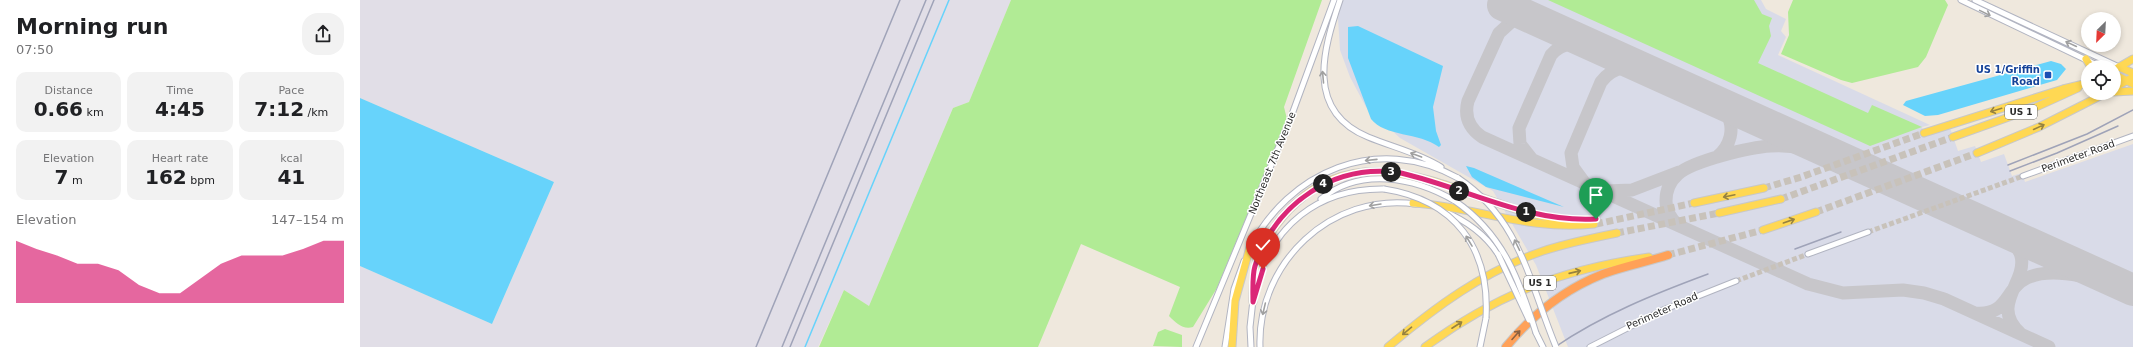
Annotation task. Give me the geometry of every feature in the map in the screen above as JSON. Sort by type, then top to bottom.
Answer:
[{"type":"highway","points":[[1506,347],[1535,317],[1569,291],[1604,274],[1668,255]]},
{"type":"main road","points":[[2121,66],[2133,59]]},
{"type":"main road","points":[[2121,69],[2133,73]]},
{"type":"main road","points":[[2121,78],[2130,82],[2133,77]]},
{"type":"main road","points":[[1924,133],[2063,88],[2081,85]]},
{"type":"main road","name":"US 1","points":[[1953,137],[2034,108],[2081,87]]},
{"type":"main road","points":[[2121,92],[2133,91]]},
{"type":"main road","name":"US 1","points":[[1977,153],[2039,127],[2092,100]]},
{"type":"main road","points":[[1253,302],[1255,267],[1262,249],[1279,221],[1290,208],[1312,191],[1326,182],[1345,175],[1374,171],[1401,173],[1534,214],[1569,220],[1596,222],[1553,226],[1533,224],[1413,203]]},
{"type":"main road","points":[[1694,203],[1764,188]]},
{"type":"main road","points":[[1719,212],[1780,199]]},
{"type":"main road","points":[[1763,230],[1816,212]]},
{"type":"main road","points":[[1388,347],[1450,298],[1500,269],[1554,248],[1617,233]]},
{"type":"main road","points":[[1232,347],[1235,301],[1250,247]]},
{"type":"main road","name":"US 1","points":[[1425,347],[1480,310],[1509,295],[1539,283],[1586,270],[1668,255]]},
{"type":"street","name":"Northeast 7th Avenue","points":[[1196,347],[1291,117],[1334,0]]},
{"type":"street","points":[[1340,0],[1325,53],[1323,70],[1325,91],[1334,109],[1347,124],[1357,132],[1422,157],[1458,178],[1489,203],[1512,235],[1526,265],[1556,347]]},
{"type":"street","points":[[1961,0],[2086,59]]},
{"type":"street","points":[[1975,0],[2100,60]]},
{"type":"street","name":"Perimeter Road","points":[[2023,176],[2133,136]]},
{"type":"street","points":[[1224,347],[1236,278],[1250,247],[1266,222],[1293,194],[1313,179],[1335,168],[1360,161],[1393,159],[1419,162],[1450,174]]},
{"type":"street","points":[[1250,347],[1253,302],[1263,269],[1278,238],[1294,221],[1328,193],[1343,186],[1361,181],[1385,179],[1419,184],[1455,201],[1479,220],[1503,249],[1516,274],[1536,333]]},
{"type":"street","points":[[1313,206],[1345,193],[1361,190],[1384,189],[1408,194],[1436,206],[1451,217],[1467,236],[1475,250],[1484,275],[1487,300],[1486,318],[1480,347]]},
{"type":"street","points":[[1260,347],[1262,318],[1272,283],[1287,259],[1306,237],[1332,220],[1363,207],[1413,203],[1434,207],[1464,222],[1484,238],[1498,254],[1543,347]]},
{"type":"street","points":[[1808,254],[1868,232]]},
{"type":"street","name":"Perimeter Road","points":[[1590,347],[1663,310],[1736,281]]},
{"type":"shaded area","points":[[360,0],[1011,0],[969,102],[953,108],[869,306],[844,290],[818,347],[360,347],[360,266],[492,324],[554,182],[360,98]]},
{"type":"shaded area","points":[[1342,0],[1761,0],[1766,9],[1786,19],[1781,31],[1786,37],[1778,55],[1930,125],[1922,127],[1926,137],[1950,128],[1958,151],[1975,146],[1981,162],[2004,154],[2012,176],[2022,173],[2025,182],[2133,144],[2133,347],[1568,347],[1536,265],[1493,191],[1400,138],[1366,107],[1350,77],[1340,50],[1338,18]]},
{"type":"green space","points":[[1011,0],[1322,0],[1284,107],[1287,119],[1217,288],[1193,327],[1186,328],[1169,316],[1180,287],[1081,244],[1038,347],[819,347],[844,290],[869,306],[953,108],[969,102]]},
{"type":"green space","points":[[1548,0],[1754,0],[1762,14],[1772,18],[1769,26],[1771,36],[1758,63],[1868,113],[1872,105],[1922,127],[1870,146]]},
{"type":"green space","points":[[1793,0],[1945,0],[1948,5],[1926,57],[1918,67],[1852,83],[1841,80],[1781,54],[1789,35],[1788,12]]},
{"type":"green space","points":[[1165,329],[1182,335],[1182,347],[1153,346],[1158,332]]},
{"type":"water","points":[[1358,26],[1443,66],[1433,107],[1436,131],[1441,145],[1439,147],[1422,139],[1385,129],[1377,125],[1371,119],[1348,58],[1348,27]]},
{"type":"water","points":[[2051,61],[2061,64],[2066,69],[2057,80],[1938,115],[1925,116],[1903,105],[1906,101]]},
{"type":"water","points":[[360,98],[554,182],[492,324],[360,266]]},
{"type":"water","points":[[1466,166],[1474,168],[1564,207],[1486,187],[1472,177]]},
{"type":"waterway","points":[[805,347],[949,0]]},
{"type":"taxiway","points":[[1521,13],[1499,33],[1468,101],[1467,117],[1471,126],[1482,137],[1808,284],[1843,293],[1903,290],[1924,293],[1944,299],[2049,347]]},
{"type":"taxiway","points":[[1531,158],[1520,144],[1519,128],[1551,55],[1556,50],[1566,45],[1583,44],[1596,47]]},
{"type":"taxiway","points":[[1584,182],[1573,167],[1571,153],[1601,82],[1606,76],[1617,69],[1629,67],[1649,71]]},
{"type":"taxiway","points":[[1709,98],[1726,113],[1731,125],[1728,143],[1722,153],[1717,157]]},
{"type":"taxiway","points":[[1678,225],[1671,217],[1667,208],[1666,201],[1668,190],[1678,174],[1696,164],[1736,152],[1771,146],[1798,147],[1842,159]]},
{"type":"taxiway","points":[[1606,191],[1632,190],[1679,172]]},
{"type":"taxiway","points":[[1995,228],[2013,242],[2021,256],[2021,269],[2008,306],[2010,319],[2020,333]]},
{"type":"taxiway","points":[[1975,313],[1986,313],[1994,310],[2005,301],[2020,283],[2027,278],[2038,274],[2051,273],[2080,276],[2108,282],[2132,290]]},
{"type":"runway","points":[[1503,5],[2133,290]]},
{"type":"tunnel","points":[[1764,188],[1801,177],[1924,133]]},
{"type":"tunnel","points":[[1781,199],[1953,137]]},
{"type":"tunnel","points":[[1816,212],[1977,153]]},
{"type":"tunnel","points":[[1868,232],[2023,176]]},
{"type":"tunnel","points":[[1596,224],[1694,203]]},
{"type":"tunnel","points":[[1617,233],[1719,213]]},
{"type":"tunnel","points":[[1668,255],[1763,230]]},
{"type":"tunnel","points":[[1736,281],[1808,254]]},
{"type":"railway","points":[[756,347],[900,0]]},
{"type":"railway","points":[[782,347],[926,0]]},
{"type":"railway","points":[[790,347],[934,0]]},
{"type":"railway","points":[[2008,165],[2087,134],[2133,110]]},
{"type":"railway","points":[[2010,171],[2057,153],[2118,126]]},
{"type":"railway","points":[[1795,249],[1841,232]]},
{"type":"railway","points":[[1555,347],[1573,335],[1610,315],[1668,289],[1708,274]]},
{"type":"place","name":"US 1/Griffin Road","points":[[2048,75]]},
{"type":"route","points":[[1263,269],[1256,286],[1253,302],[1255,267],[1262,249],[1284,214],[1299,200],[1326,182],[1345,175],[1367,171],[1391,171],[1411,175],[1515,209],[1551,218],[1569,220],[1596,219]]}]
